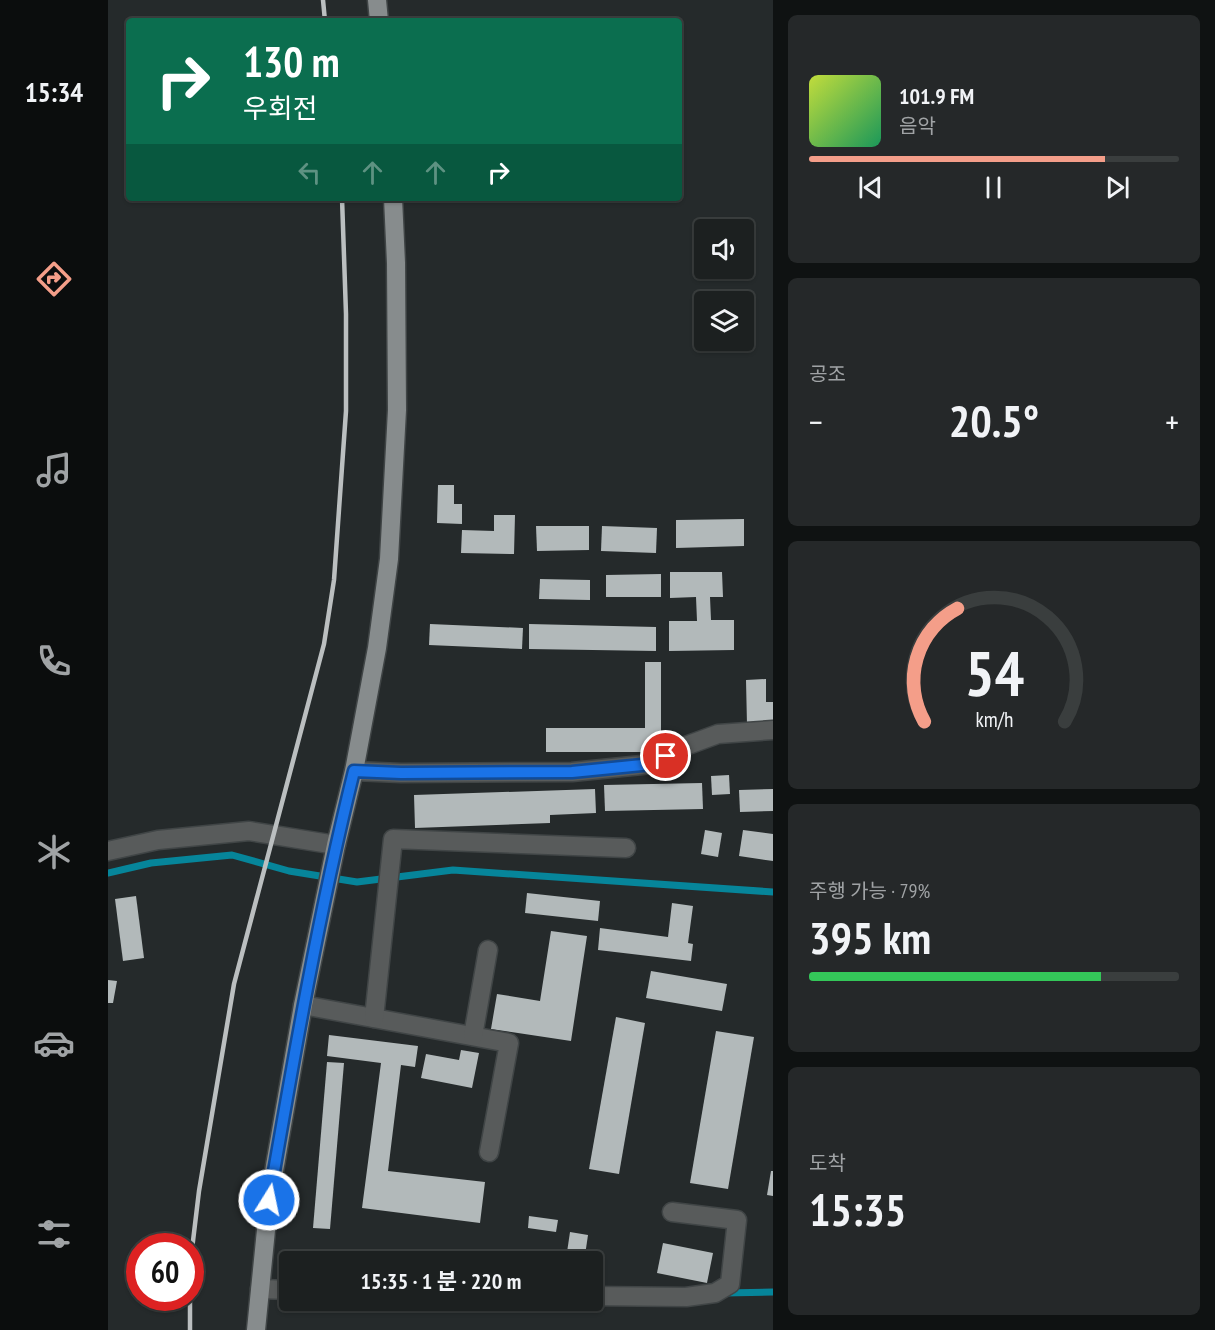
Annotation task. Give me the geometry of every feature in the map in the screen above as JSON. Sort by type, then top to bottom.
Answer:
[{"type":"main road","points":[[377,0],[379,18]]},
{"type":"main road","points":[[256,1330],[269,1200],[303,1005],[329,877],[354,771],[377,648],[389,559],[397,410],[393,201]]},
{"type":"street","points":[[354,771],[572,772],[652,764],[680,748],[718,734],[772,730]]},
{"type":"street","points":[[108,851],[158,840],[249,831],[336,845]]},
{"type":"street","points":[[374,1018],[393,839],[626,848]]},
{"type":"street","points":[[473,1036],[488,950]]},
{"type":"street","points":[[303,1005],[509,1043],[489,1152]]},
{"type":"street","points":[[603,1296],[686,1298],[715,1293],[730,1284],[737,1220],[672,1212]]},
{"type":"street","points":[[260,1289],[279,1290]]},
{"type":"building","points":[[438,485],[454,485],[454,504],[462,504],[462,524],[437,523]]},
{"type":"building","points":[[494,515],[515,515],[514,554],[461,553],[462,530],[494,531]]},
{"type":"building","points":[[744,519],[744,546],[676,548],[676,520]]},
{"type":"building","points":[[536,526],[589,526],[589,550],[537,551]]},
{"type":"building","points":[[602,526],[657,528],[656,553],[601,551]]},
{"type":"building","points":[[670,572],[722,572],[723,597],[710,597],[711,620],[734,620],[734,650],[669,651],[669,621],[697,621],[696,597],[670,598]]},
{"type":"building","points":[[661,574],[661,597],[606,597],[606,575]]},
{"type":"building","points":[[540,579],[590,580],[590,600],[539,599]]},
{"type":"building","points":[[430,624],[523,628],[522,649],[429,645]]},
{"type":"building","points":[[529,624],[656,627],[656,651],[529,649]]},
{"type":"building","points":[[645,662],[661,662],[661,752],[546,752],[546,728],[645,728]]},
{"type":"building","points":[[766,679],[766,702],[773,702],[773,725],[747,725],[746,680]]},
{"type":"building","points":[[729,775],[730,794],[712,795],[711,776]]},
{"type":"building","points":[[702,783],[703,809],[605,811],[604,785]]},
{"type":"building","points":[[595,789],[596,813],[550,815],[550,823],[415,828],[414,795]]},
{"type":"building","points":[[773,789],[773,811],[740,812],[739,790]]},
{"type":"building","points":[[705,830],[722,833],[718,857],[701,854]]},
{"type":"building","points":[[743,830],[773,834],[773,861],[739,856]]},
{"type":"building","points":[[527,893],[600,901],[598,921],[525,913]]},
{"type":"building","points":[[136,896],[144,958],[123,961],[115,899]]},
{"type":"building","points":[[672,903],[693,906],[688,943],[693,944],[691,961],[598,950],[600,928],[668,937]]},
{"type":"building","points":[[551,931],[587,936],[571,1041],[491,1029],[497,994],[540,1001]]},
{"type":"building","points":[[651,971],[727,984],[722,1011],[646,998]]},
{"type":"building","points":[[108,980],[117,981],[113,1003],[108,1003]]},
{"type":"building","points":[[616,1017],[645,1023],[619,1174],[589,1169]]},
{"type":"building","points":[[716,1031],[754,1037],[728,1189],[690,1183]]},
{"type":"building","points":[[329,1035],[418,1046],[415,1067],[401,1065],[388,1171],[485,1182],[480,1223],[362,1208],[381,1063],[327,1056]]},
{"type":"building","points":[[461,1050],[479,1053],[472,1088],[421,1078],[426,1054],[459,1060]]},
{"type":"building","points":[[327,1062],[344,1063],[330,1229],[313,1228]]},
{"type":"building","points":[[771,1171],[773,1171],[773,1196],[767,1195]]},
{"type":"building","points":[[529,1216],[558,1220],[556,1232],[528,1228]]},
{"type":"building","points":[[570,1232],[588,1235],[586,1251],[567,1251]]},
{"type":"building","points":[[663,1243],[713,1253],[707,1283],[657,1273]]},
{"type":"waterway","points":[[108,873],[151,863],[232,855],[289,871],[357,882],[453,870],[773,892]]},
{"type":"waterway","points":[[724,1293],[773,1292]]},
{"type":"railway","points":[[323,0],[325,18]]},
{"type":"railway","points":[[194,1233],[234,984],[324,644],[334,580],[346,411],[342,201]]},
{"type":"railway","points":[[190,1311],[190,1330]]},
{"type":"route","points":[[269,1200],[303,1005],[336,845],[354,771],[572,772],[652,764],[666,756]]}]
